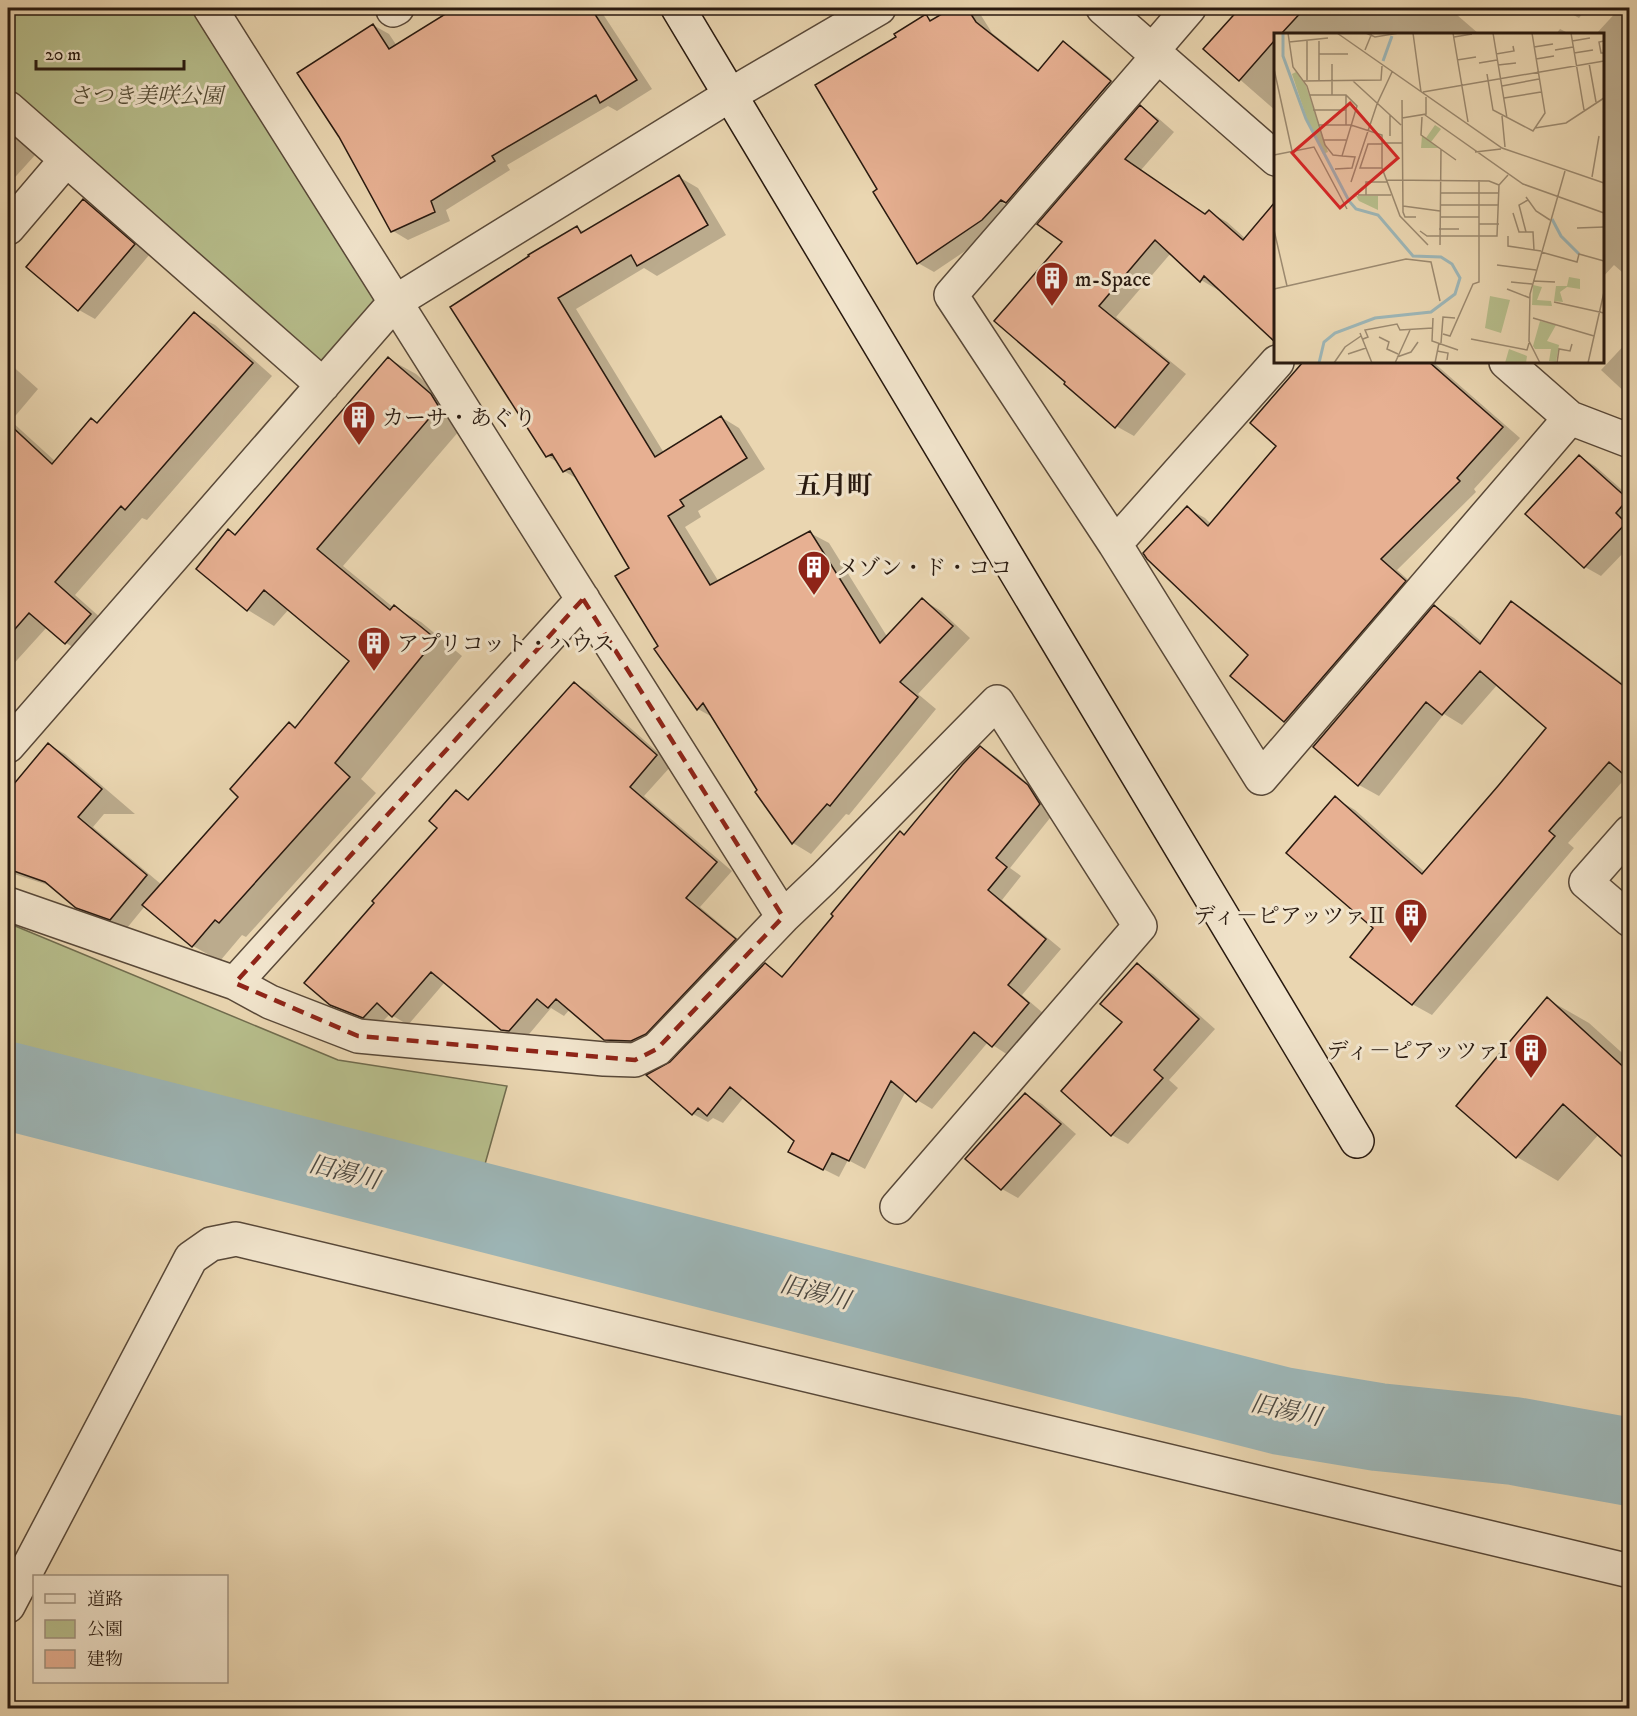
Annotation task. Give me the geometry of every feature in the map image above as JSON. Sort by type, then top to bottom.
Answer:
[{"type":"street","points":[[210,8],[783,917]]},
{"type":"street","points":[[678,8],[1358,1141]]},
{"type":"street","points":[[8,746],[395,302],[730,95],[879,8]]},
{"type":"street","points":[[1103,8],[1274,158]]},
{"type":"street","points":[[1189,8],[1155,53],[951,296],[1115,544],[1261,778],[1570,418]]},
{"type":"street","points":[[8,108],[323,385]]},
{"type":"street","points":[[8,228],[66,160]]},
{"type":"street","points":[[1115,544],[1276,363]]},
{"type":"street","points":[[1507,363],[1570,418],[1629,441]]},
{"type":"street","points":[[235,983],[583,599]]},
{"type":"street","points":[[8,904],[235,983],[270,1002],[358,1036],[635,1060],[657,1049],[783,917],[997,702],[1140,926],[897,1207]]},
{"type":"street","points":[[1629,832],[1586,882],[1629,920]]},
{"type":"street","points":[[8,1605],[191,1258],[211,1244],[236,1239],[1629,1571]]},
{"type":"highlighted area","points":[[583,599],[783,917],[657,1049],[635,1060],[358,1036],[235,983]]},
{"type":"green space","name":"さつき美咲公園","points":[[8,8],[195,8],[379,299],[321,367],[8,91]]},
{"type":"green space","points":[[8,923],[338,1060],[507,1086],[476,1196],[61,1089],[8,1073]]},
{"type":"building","points":[[455,8],[591,8],[637,80],[600,103],[596,95],[492,156],[495,161],[431,201],[435,212],[391,232],[339,137],[297,73],[373,24],[389,49]]},
{"type":"building","points":[[952,8],[967,8],[976,22],[1038,71],[1063,41],[1111,81],[1006,203],[1001,200],[982,220],[917,264],[873,192],[877,189],[815,85],[896,37],[894,34],[926,14],[930,21]]},
{"type":"building","points":[[1240,8],[1305,8],[1282,33],[1274,33],[1274,41],[1239,81],[1203,49]]},
{"type":"building","points":[[1140,105],[1158,121],[1125,159],[1205,214],[1209,210],[1243,240],[1274,203],[1274,341],[1204,276],[1200,282],[1155,240],[1099,306],[1169,363],[1115,428],[994,321],[1062,242],[1037,224]]},
{"type":"building","points":[[679,175],[708,225],[637,266],[631,255],[558,298],[655,457],[721,416],[747,458],[680,500],[684,506],[668,516],[710,585],[810,531],[880,643],[922,598],[953,626],[900,682],[918,697],[830,806],[827,804],[792,844],[755,792],[757,790],[703,703],[697,710],[654,649],[658,646],[615,576],[629,568],[570,468],[563,472],[552,454],[546,457],[450,307],[528,255],[577,226],[581,233]]},
{"type":"building","points":[[83,199],[135,244],[78,311],[26,267]]},
{"type":"building","points":[[194,312],[253,363],[125,510],[121,506],[55,582],[91,614],[65,644],[29,613],[8,637],[8,423],[52,464],[91,418],[97,423]]},
{"type":"building","points":[[388,357],[431,394],[439,407],[317,549],[390,610],[394,605],[436,639],[335,763],[350,777],[219,923],[215,920],[192,947],[142,905],[238,797],[230,789],[289,722],[295,728],[349,661],[264,590],[247,611],[196,569],[228,529],[235,535]]},
{"type":"building","points":[[1302,363],[1430,363],[1503,427],[1457,478],[1460,481],[1381,559],[1406,581],[1284,722],[1230,676],[1248,655],[1143,553],[1187,506],[1208,526],[1276,446],[1250,423]]},
{"type":"building","points":[[1579,455],[1628,499],[1616,513],[1626,523],[1584,568],[1525,514]]},
{"type":"building","points":[[1511,601],[1629,690],[1629,779],[1609,762],[1549,831],[1555,836],[1412,1005],[1350,957],[1373,928],[1286,853],[1335,796],[1422,874],[1546,728],[1480,671],[1442,715],[1426,702],[1358,786],[1313,747],[1434,605],[1480,644]]},
{"type":"building","points":[[574,682],[657,755],[630,787],[717,862],[686,898],[736,939],[646,1034],[631,1041],[604,1040],[556,999],[548,1008],[537,999],[509,1031],[501,1030],[431,972],[392,1017],[377,1003],[363,1018],[330,1005],[304,983],[437,828],[429,821],[456,790],[468,800]]},
{"type":"building","points":[[48,743],[102,789],[78,817],[147,875],[110,920],[76,908],[45,882],[8,869],[8,791]]},
{"type":"building","points":[[980,746],[1028,785],[1040,804],[996,858],[1007,867],[988,890],[1046,939],[1008,985],[1029,1003],[992,1047],[974,1032],[916,1102],[891,1081],[849,1161],[832,1153],[823,1170],[788,1152],[794,1141],[730,1087],[707,1116],[698,1108],[692,1115],[646,1075],[670,1062],[765,963],[782,977],[900,831],[904,835]]},
{"type":"building","points":[[1137,963],[1199,1019],[1154,1070],[1163,1078],[1111,1136],[1061,1091],[1122,1022],[1100,1004]]},
{"type":"building","name":"ディ－ピアッツァI","points":[[1547,997],[1629,1072],[1629,1163],[1563,1104],[1516,1158],[1456,1106]]},
{"type":"building","points":[[1025,1093],[1061,1124],[1001,1190],[965,1159]]},
{"type":"waterway","name":"旧湯川","points":[[8,1086],[1282,1411],[1378,1427],[1514,1441],[1630,1462]]},
{"type":"place","name":"m-Space","points":[[1052,307]]},
{"type":"place","name":"カーサ・あぐり","points":[[359,446]]},
{"type":"place","name":"メゾン・ド・ココ","points":[[814,596]]},
{"type":"place","name":"アプリコット・ハウス","points":[[374,672]]},
{"type":"place","name":"ディ－ピアッツァⅡ","points":[[1411,944]]},
{"type":"place","name":"ディ－ピアッツァI","points":[[1531,1079]]},
{"type":"district","name":"五月町","points":[[834,485]]}]
